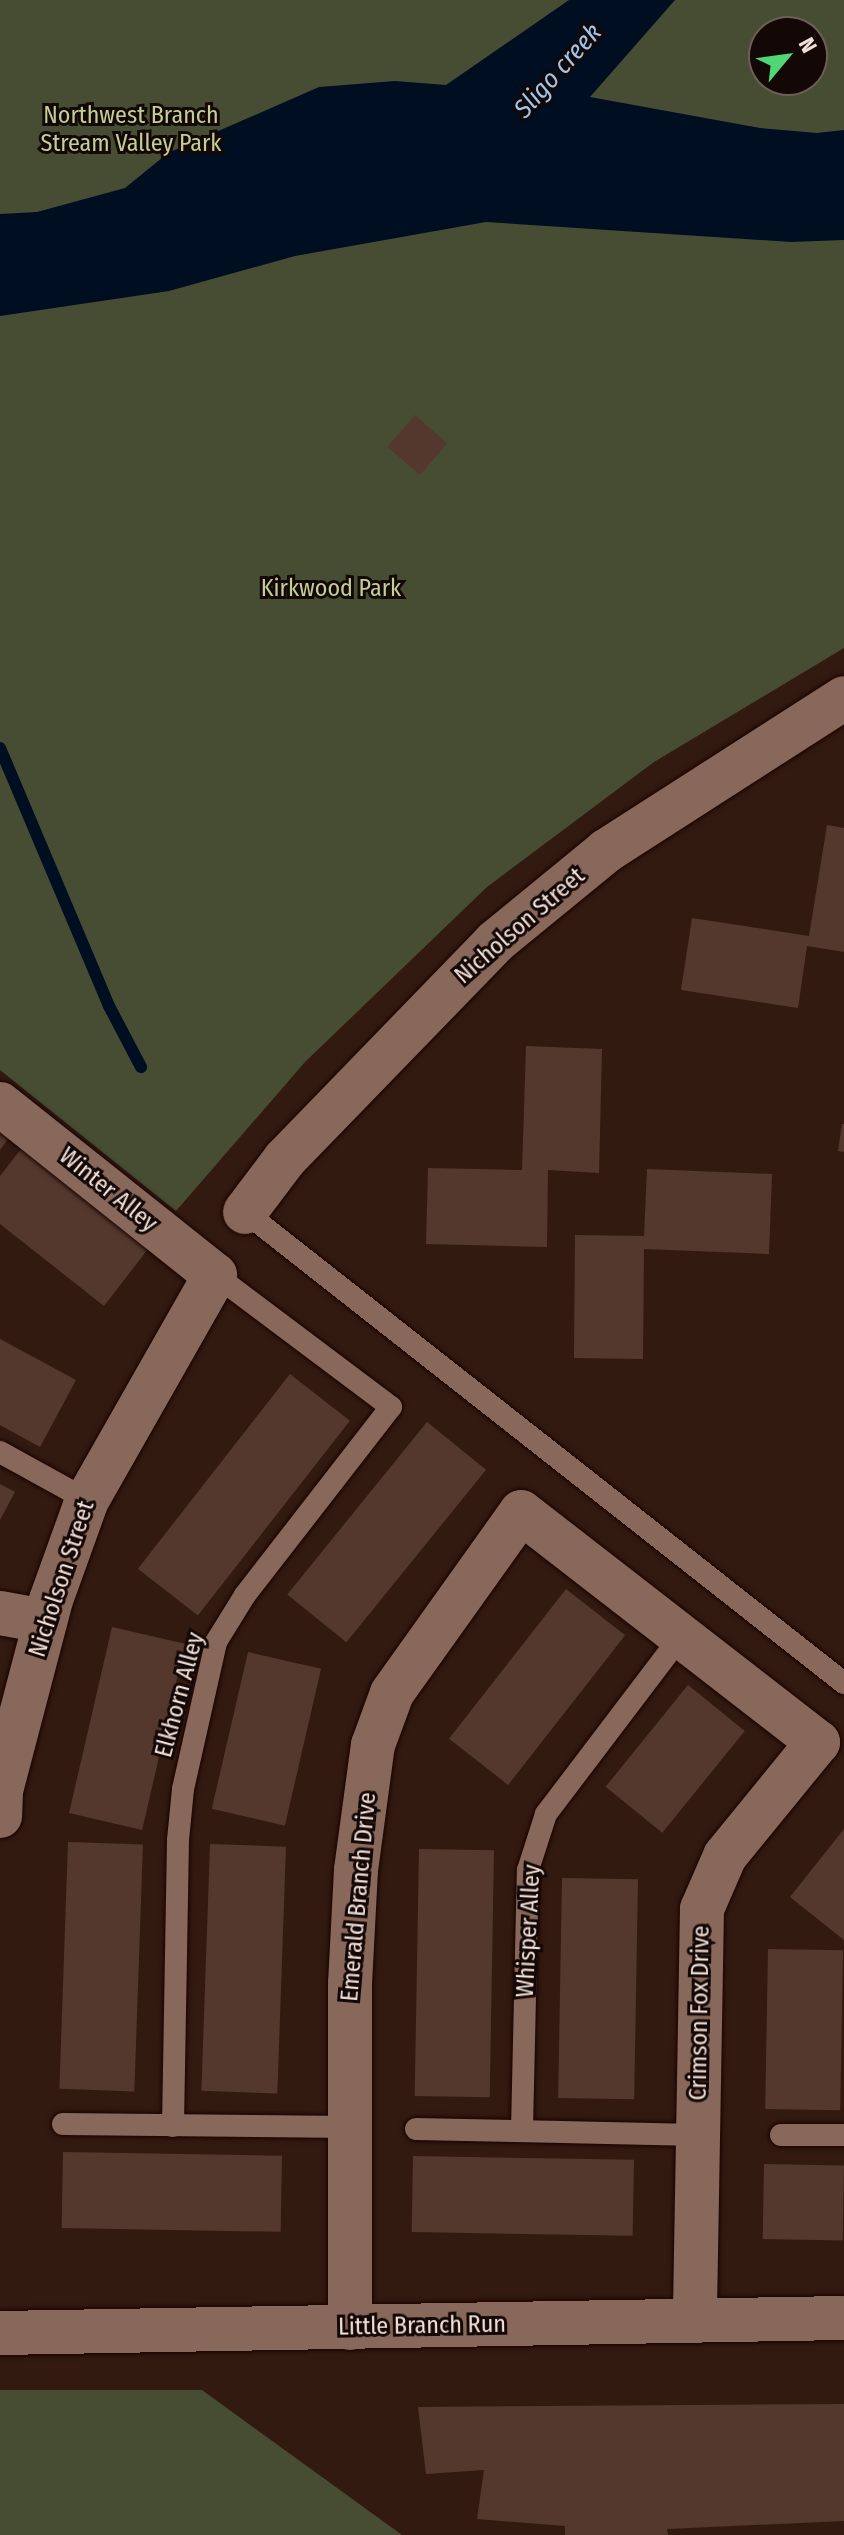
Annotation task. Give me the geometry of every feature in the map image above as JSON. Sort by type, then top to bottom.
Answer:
[{"type":"street","name":"Nicholson Street","points":[[245,1212],[285,1159],[495,942],[606,851],[844,698]]},
{"type":"street","name":"Winter Alley","points":[[0,1104],[215,1275]]},
{"type":"street","name":"Nicholson Street","points":[[0,1816],[0,1791],[45,1621],[87,1500],[215,1275]]},
{"type":"street","name":"Emerald Branch Drive","points":[[350,2328],[350,2127],[356,1870],[373,1745],[392,1693],[521,1512],[681,1636]]},
{"type":"street","points":[[0,1613],[45,1621]]},
{"type":"street","name":"Crimson Fox Drive","points":[[681,1636],[818,1742],[725,1856],[702,1909],[695,2321]]},
{"type":"street","name":"Little Branch Run","points":[[0,2333],[844,2318]]},
{"type":"lane","points":[[245,1212],[844,1683]]},
{"type":"lane","name":"Elkhorn Alley","points":[[173,2126],[178,1840],[183,1789],[216,1642],[245,1595],[391,1407],[215,1275]]},
{"type":"lane","points":[[0,1452],[87,1500]]},
{"type":"lane","name":"Whisper Alley","points":[[522,2129],[528,1870],[546,1814],[681,1636]]},
{"type":"lane","points":[[63,2124],[350,2127]]},
{"type":"lane","points":[[416,2129],[698,2135]]},
{"type":"lane","points":[[781,2135],[844,2135]]},
{"type":"green space","name":"Kirkwood Park","points":[[0,0],[844,0],[844,648],[654,762],[487,887],[305,1062],[176,1211],[0,1070]]},
{"type":"green space","points":[[0,2390],[202,2390],[402,2535],[0,2535]]},
{"type":"water","name":"Sligo creek","points":[[569,0],[675,0],[590,97],[760,128],[817,133],[844,130],[844,240],[791,242],[486,222],[295,256],[169,291],[0,316],[0,214],[37,212],[125,188],[168,153],[319,87],[395,81],[446,85]]},
{"type":"building","points":[[415,415],[447,443],[420,475],[387,447]]},
{"type":"building","points":[[827,825],[844,828],[844,952],[807,946],[798,1008],[681,990],[692,918],[809,936]]},
{"type":"building","points":[[526,1046],[602,1049],[599,1173],[548,1170],[547,1247],[426,1244],[428,1168],[522,1170]]},
{"type":"building","points":[[844,1124],[844,1152],[838,1151]]},
{"type":"building","points":[[0,1132],[8,1139],[0,1150]]},
{"type":"building","points":[[21,1149],[148,1249],[104,1306],[0,1224],[0,1176]]},
{"type":"building","points":[[647,1169],[772,1174],[769,1254],[644,1249],[643,1359],[574,1358],[575,1235],[644,1236]]},
{"type":"building","points":[[0,1339],[76,1380],[40,1447],[0,1425]]},
{"type":"building","points":[[290,1374],[350,1421],[198,1615],[138,1569]]},
{"type":"building","points":[[427,1422],[486,1470],[346,1642],[287,1595]]},
{"type":"building","points":[[0,1484],[15,1492],[0,1520]]},
{"type":"building","points":[[566,1589],[625,1635],[508,1785],[449,1739]]},
{"type":"building","points":[[112,1627],[185,1644],[142,1830],[69,1813]]},
{"type":"building","points":[[248,1652],[321,1669],[285,1826],[212,1809]]},
{"type":"building","points":[[688,1685],[745,1731],[662,1833],[606,1787]]},
{"type":"building","points":[[844,1829],[844,1940],[790,1897]]},
{"type":"building","points":[[68,1842],[143,1845],[134,2091],[59,2089]]},
{"type":"building","points":[[210,1844],[286,1847],[277,2094],[201,2091]]},
{"type":"building","points":[[419,1849],[494,1850],[490,2097],[415,2096]]},
{"type":"building","points":[[562,1878],[638,1879],[634,2099],[558,2098]]},
{"type":"building","points":[[768,1949],[843,1950],[840,2110],[765,2109]]},
{"type":"building","points":[[63,2152],[282,2156],[281,2232],[62,2228]]},
{"type":"building","points":[[413,2156],[634,2160],[633,2236],[412,2232]]},
{"type":"building","points":[[764,2164],[844,2165],[843,2240],[763,2239]]},
{"type":"building","points":[[844,2404],[844,2521],[667,2529],[668,2535],[565,2535],[565,2526],[477,2519],[484,2470],[426,2474],[418,2407]]},
{"type":"waterway","points":[[0,748],[109,1006],[141,1067]]},
{"type":"park label","name":"Northwest Branch Stream Valley Park","points":[[131,130]]}]
